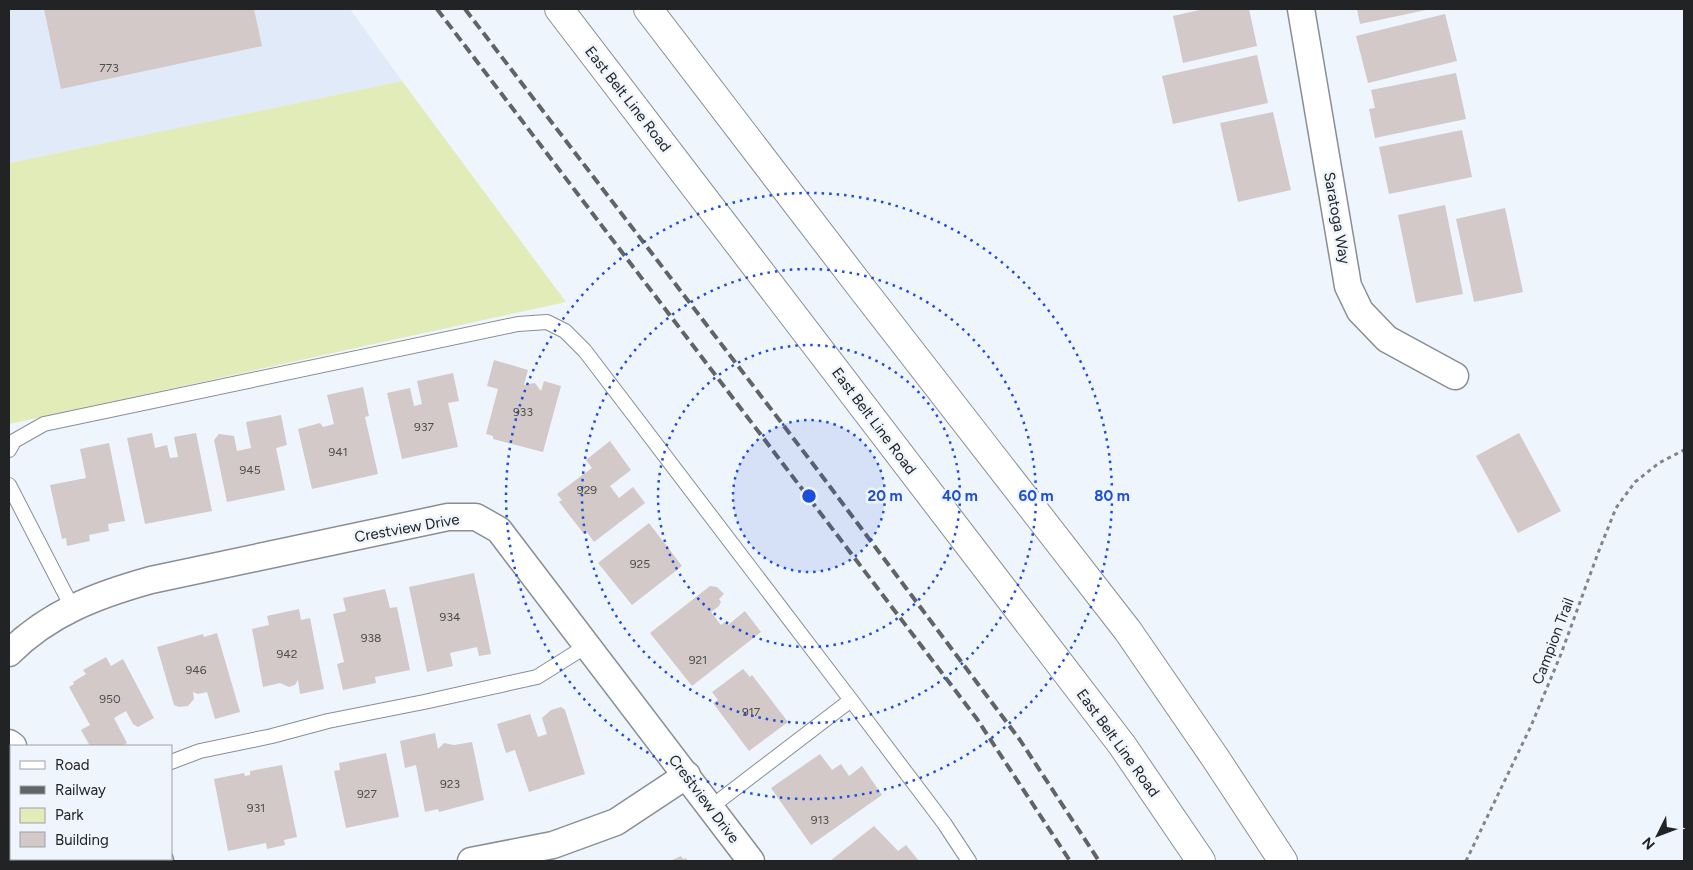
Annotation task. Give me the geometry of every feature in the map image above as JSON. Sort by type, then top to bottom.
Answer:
[{"type":"main road","points":[[648,9],[1128,631],[1283,861]]},
{"type":"main road","name":"East Belt Line Road","points":[[563,10],[1122,745],[1201,861]]},
{"type":"street","name":"Saratoga Way","points":[[1301,9],[1348,286],[1360,311],[1387,339],[1455,376]]},
{"type":"street","name":"Crestview Drive","points":[[9,653],[46,623],[72,607],[111,592],[151,580],[448,517],[476,517],[499,530],[751,861]]},
{"type":"street","points":[[471,861],[553,845],[616,822],[687,775]]},
{"type":"lane","points":[[9,450],[14,441],[44,424],[518,324],[547,322],[565,331],[585,351],[944,823],[969,861]]},
{"type":"lane","points":[[9,485],[72,607]]},
{"type":"lane","points":[[172,762],[200,751],[272,736],[328,721],[538,677],[588,645]]},
{"type":"lane","points":[[711,807],[851,700]]},
{"type":"path","name":"Campion Trail","points":[[1466,861],[1531,726],[1616,508],[1635,482],[1659,463],[1684,450]]},
{"type":"shaded area","points":[[9,9],[350,9],[402,81],[9,163]]},
{"type":"green space","points":[[402,81],[566,302],[9,424],[9,163]]},
{"type":"building","points":[[44,9],[254,9],[262,46],[61,89]]},
{"type":"building","points":[[1204,9],[1249,9],[1257,46],[1183,63],[1173,16]]},
{"type":"building","points":[[1357,9],[1426,9],[1426,10],[1360,24]]},
{"type":"building","points":[[1445,14],[1457,61],[1368,83],[1356,36]]},
{"type":"building","points":[[1257,55],[1268,103],[1173,124],[1162,76]]},
{"type":"building","points":[[1456,73],[1466,119],[1375,138],[1369,109],[1375,108],[1371,90]]},
{"type":"building","points":[[1273,112],[1291,190],[1238,202],[1220,123]]},
{"type":"building","points":[[1462,130],[1472,177],[1389,194],[1379,147]]},
{"type":"building","points":[[1445,205],[1463,294],[1416,303],[1398,215]]},
{"type":"building","points":[[1505,208],[1523,292],[1474,302],[1456,219]]},
{"type":"building","points":[[494,360],[528,370],[524,385],[535,383],[541,391],[544,381],[561,386],[543,452],[493,439],[493,436],[486,434],[498,389],[487,386]]},
{"type":"building","points":[[453,373],[459,401],[448,403],[458,447],[402,459],[387,393],[410,388],[414,406],[422,404],[417,381]]},
{"type":"building","points":[[363,387],[369,416],[365,417],[378,474],[312,489],[298,429],[320,423],[323,427],[334,424],[327,395]]},
{"type":"building","points":[[281,415],[287,445],[276,448],[285,490],[227,502],[214,440],[219,434],[234,436],[237,451],[251,448],[246,422]]},
{"type":"building","points":[[152,433],[155,448],[167,445],[170,458],[178,457],[174,437],[196,433],[212,511],[145,524],[127,438]]},
{"type":"building","points":[[1519,433],[1561,511],[1518,533],[1476,456]]},
{"type":"building","points":[[610,441],[631,470],[610,486],[619,498],[633,487],[645,503],[594,542],[587,532],[584,534],[559,502],[562,500],[557,494],[592,468],[586,460]]},
{"type":"building","points":[[109,443],[125,521],[108,524],[109,531],[89,535],[90,541],[67,546],[66,538],[62,539],[50,485],[86,478],[80,449]]},
{"type":"building","points":[[649,523],[682,566],[632,605],[598,563]]},
{"type":"building","points":[[474,573],[491,654],[479,656],[477,647],[450,653],[453,666],[427,672],[409,587]]},
{"type":"building","points":[[710,586],[717,587],[724,594],[719,599],[721,602],[719,606],[711,612],[721,625],[725,622],[728,625],[745,611],[761,632],[692,686],[650,633]]},
{"type":"building","points":[[385,589],[390,608],[397,607],[410,670],[375,677],[376,683],[343,690],[337,664],[344,662],[333,614],[346,611],[343,598]]},
{"type":"building","points":[[299,609],[301,620],[310,618],[324,689],[300,694],[298,680],[295,685],[289,687],[280,683],[263,687],[252,629],[269,625],[267,616]]},
{"type":"building","points":[[217,633],[240,712],[215,719],[207,692],[198,694],[193,692],[194,699],[188,706],[179,707],[174,705],[157,647],[203,634],[204,637]]},
{"type":"building","points":[[106,657],[111,666],[123,659],[154,718],[138,727],[133,724],[126,711],[114,718],[127,743],[123,745],[89,745],[81,730],[90,725],[69,687],[74,684],[73,682],[86,674],[83,670]]},
{"type":"building","points":[[743,669],[750,677],[752,675],[788,722],[749,751],[713,703],[718,700],[712,692]]},
{"type":"building","points":[[561,707],[565,710],[585,774],[529,792],[515,750],[506,753],[497,724],[530,714],[538,737],[547,734],[542,718],[551,710]]},
{"type":"building","points":[[435,733],[438,749],[444,743],[454,745],[472,742],[484,800],[439,812],[438,809],[425,812],[416,765],[405,768],[400,741]]},
{"type":"building","points":[[386,753],[399,817],[346,828],[334,771],[340,770],[339,763]]},
{"type":"building","points":[[820,754],[832,770],[841,764],[849,776],[862,766],[882,795],[811,845],[771,788]]},
{"type":"building","points":[[282,765],[297,837],[284,840],[285,845],[267,849],[266,843],[228,851],[214,779],[244,773],[245,776],[250,775],[250,771]]},
{"type":"building","points":[[9,820],[10,860],[53,860],[52,861],[9,861]]},
{"type":"building","points":[[874,826],[898,851],[906,845],[919,861],[830,861]]},
{"type":"building","points":[[681,856],[688,861],[670,861]]},
{"type":"railway","points":[[437,9],[977,719],[1070,861]]},
{"type":"railway","points":[[465,9],[813,464],[1020,740],[1099,861]]}]
